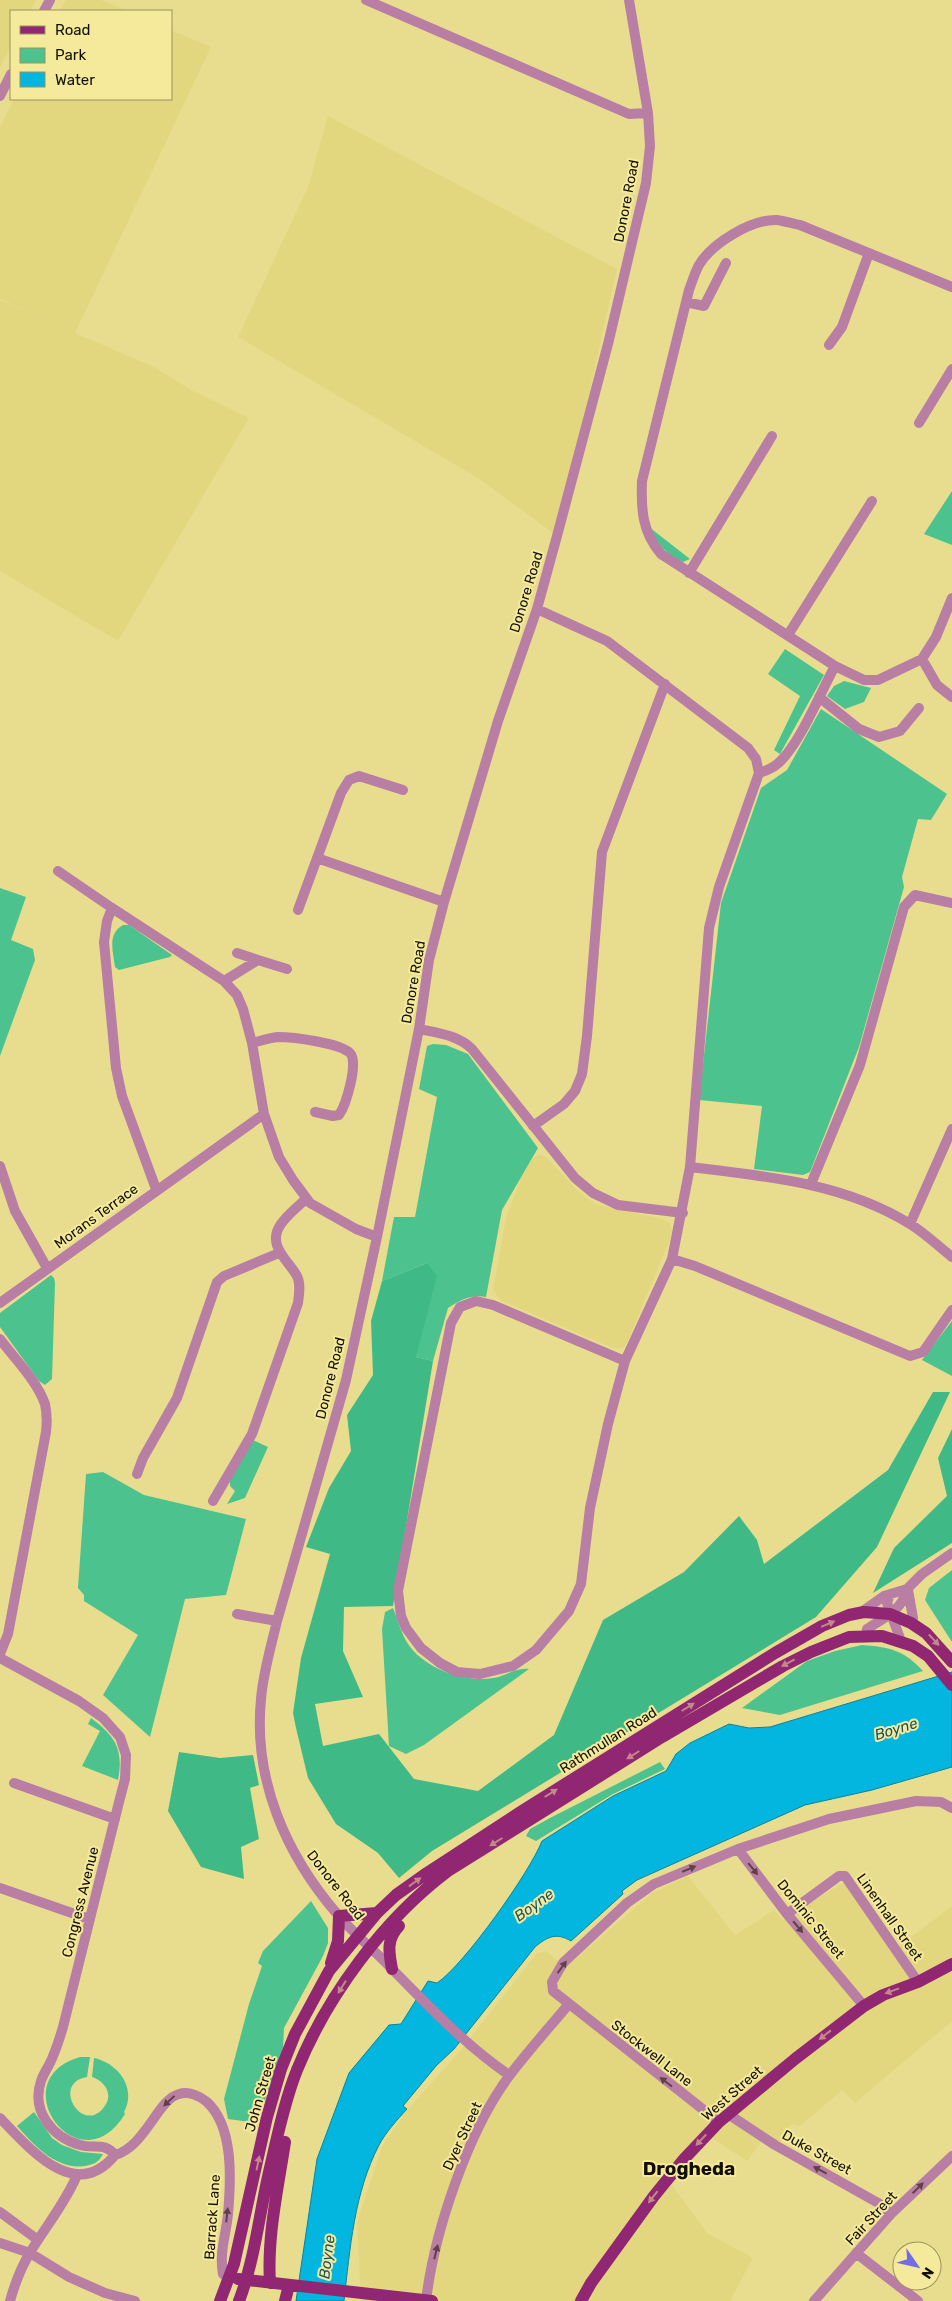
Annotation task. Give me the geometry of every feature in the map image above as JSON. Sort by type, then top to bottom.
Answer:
[{"type":"main road","points":[[860,1613],[890,1614],[911,1623],[926,1632],[952,1662]]},
{"type":"main road","name":"Rathmullan Road","points":[[358,1935],[396,1895],[461,1850],[767,1658],[822,1626],[860,1613]]},
{"type":"main road","points":[[866,1636],[882,1636],[901,1641],[920,1650],[939,1668],[952,1685]]},
{"type":"main road","name":"Rathmullan Road","points":[[371,1948],[424,1890],[448,1871],[662,1737],[783,1666],[811,1652],[849,1637],[866,1636]]},
{"type":"main road","points":[[392,1969],[389,1954],[390,1934],[419,1904],[424,1890]]},
{"type":"main road","points":[[329,1970],[338,1941],[339,1916],[377,1913]]},
{"type":"main road","name":"John Street","points":[[220,2301],[239,2246],[267,2117],[281,2070],[295,2034],[329,1970],[358,1935]]},
{"type":"main road","name":"John Street","points":[[239,2301],[247,2280],[269,2173],[296,2072],[311,2040],[353,1970],[371,1948]]},
{"type":"main road","name":"West Street","points":[[581,2301],[606,2261],[654,2196],[684,2159],[724,2118],[795,2058],[864,2006],[883,1995],[918,1982],[952,1964]]},
{"type":"main road","points":[[270,2283],[269,2268],[275,2211],[287,2123],[284,2112]]},
{"type":"main road","points":[[229,2278],[356,2296],[428,2301]]},
{"type":"main road","points":[[285,2301],[292,2286]]},
{"type":"street","points":[[366,0],[629,114],[648,113]]},
{"type":"street","name":"Donore Road","points":[[509,2076],[462,2039],[339,1916],[306,1874],[295,1856],[275,1811],[263,1763],[261,1700],[277,1622],[346,1380],[419,1029],[429,960],[444,902],[498,722],[536,609],[608,344],[646,183],[650,146],[648,113],[629,0]]},
{"type":"street","points":[[0,96],[10,76]]},
{"type":"street","points":[[952,287],[800,225],[776,220],[755,224],[739,230],[719,244],[699,264],[686,302],[642,481],[641,506],[645,528],[652,544],[661,554],[835,666],[864,680],[878,680],[922,659],[936,637],[952,598]]},
{"type":"street","points":[[829,345],[842,327],[869,253]]},
{"type":"street","points":[[686,302],[704,306],[726,263]]},
{"type":"street","points":[[919,423],[952,369]]},
{"type":"street","points":[[689,573],[772,436]]},
{"type":"street","points":[[788,635],[872,501]]},
{"type":"street","points":[[536,609],[607,640],[748,748],[756,759],[758,773],[719,887],[709,928],[690,1167],[672,1259],[625,1361],[608,1424],[590,1508],[580,1584],[569,1611],[536,1650],[513,1666],[480,1674],[458,1672],[440,1663],[421,1648],[406,1628],[401,1616],[398,1591],[445,1349],[451,1323],[460,1307],[476,1301],[493,1305],[625,1361]]},
{"type":"street","points":[[922,659],[937,685],[952,697]]},
{"type":"street","points":[[758,773],[776,765],[785,756],[835,666]]},
{"type":"street","points":[[533,1126],[564,1104],[575,1091],[582,1074],[587,1036],[602,852],[665,684]]},
{"type":"street","points":[[819,697],[859,729],[880,737],[900,730],[919,708]]},
{"type":"street","points":[[298,910],[341,793],[349,780],[359,776],[403,790]]},
{"type":"street","points":[[317,858],[444,902]]},
{"type":"street","points":[[58,871],[224,981],[237,995],[252,1043],[264,1114],[279,1157],[306,1199],[356,1229],[377,1237]]},
{"type":"street","points":[[812,1184],[860,1065],[904,907],[915,895],[952,903]]},
{"type":"street","points":[[112,908],[107,920],[104,942],[116,1068],[122,1096],[156,1189]]},
{"type":"street","points":[[237,953],[287,969]]},
{"type":"street","points":[[224,981],[258,960]]},
{"type":"street","points":[[419,1029],[465,1042],[575,1178],[593,1193],[618,1205],[682,1213]]},
{"type":"street","points":[[252,1043],[276,1037],[290,1037],[342,1048],[351,1054],[354,1063],[344,1108],[339,1115],[333,1116],[315,1112]]},
{"type":"street","name":"Morans Terrace","points":[[0,1303],[156,1189],[264,1114]]},
{"type":"street","points":[[910,1224],[952,1129]]},
{"type":"street","points":[[0,1166],[15,1211],[47,1268]]},
{"type":"street","points":[[690,1167],[812,1184],[863,1201],[910,1224],[952,1257]]},
{"type":"street","points":[[213,1501],[252,1434],[298,1303],[300,1288],[297,1277],[279,1253],[277,1240],[280,1225],[306,1199]]},
{"type":"street","points":[[137,1474],[143,1458],[177,1398],[216,1282],[224,1276],[279,1253]]},
{"type":"street","points":[[672,1259],[695,1266],[910,1356],[923,1352],[952,1310]]},
{"type":"street","points":[[0,1339],[37,1389],[44,1404],[47,1418],[46,1432],[8,1634],[0,1654]]},
{"type":"street","name":"Rathmullan Road","points":[[860,1613],[884,1596],[907,1589],[922,1574],[952,1553]]},
{"type":"street","points":[[907,1589],[913,1618],[911,1623]]},
{"type":"street","name":"Rathmullan Road","points":[[866,1636],[867,1629],[890,1614],[906,1598],[907,1589]]},
{"type":"street","points":[[890,1594],[887,1603],[901,1641]]},
{"type":"street","points":[[237,1614],[277,1622]]},
{"type":"street","name":"Congress Avenue","points":[[0,1658],[79,1701],[103,1718],[120,1737],[126,1755],[126,1766],[115,1819],[63,2027],[53,2057],[41,2081],[38,2100],[46,2122],[65,2140],[83,2146],[100,2145],[109,2148],[112,2159]]},
{"type":"street","points":[[14,1783],[115,1819]]},
{"type":"street","name":"Stockwell Lane","points":[[724,2118],[568,2005],[553,1991],[552,1982],[564,1963],[601,1926],[654,1884],[738,1849],[829,1819],[892,1805],[928,1800],[941,1802],[952,1808]]},
{"type":"street","name":"Dominic Street","points":[[738,1849],[787,1914],[864,2006]]},
{"type":"street","name":"Linenhall Street","points":[[787,1914],[840,1876],[845,1876],[918,1982]]},
{"type":"street","points":[[0,1888],[89,1919]]},
{"type":"street","name":"Dyer Street","points":[[428,2301],[435,2255],[452,2194],[478,2130],[509,2076],[568,2005]]},
{"type":"street","name":"Barrack Lane","points":[[112,2159],[124,2153],[135,2143],[169,2100],[179,2094],[200,2096],[212,2106],[226,2136],[230,2159],[228,2214],[220,2262],[223,2274],[229,2278]]},
{"type":"street","points":[[0,2118],[49,2165],[77,2175],[97,2171],[112,2159]]},
{"type":"street","name":"Duke Street","points":[[724,2118],[880,2204],[891,2214]]},
{"type":"street","name":"Fair Street","points":[[814,2301],[891,2214],[952,2156]]},
{"type":"street","points":[[10,2301],[18,2276],[30,2252],[72,2188],[77,2175]]},
{"type":"street","points":[[0,2212],[38,2240]]},
{"type":"street","points":[[0,2243],[10,2248],[30,2252],[69,2277],[105,2293],[135,2301]]},
{"type":"street","points":[[856,2254],[918,2301]]},
{"type":"shaded area","points":[[0,0],[36,0],[31,10],[10,10],[10,48],[0,67]]},
{"type":"shaded area","points":[[66,0],[101,0],[125,10],[60,10]]},
{"type":"shaded area","points":[[172,30],[211,47],[75,333],[154,367],[193,391],[249,418],[118,641],[0,571],[0,300],[45,320],[0,299],[0,127],[14,100],[172,100]]},
{"type":"shaded area","points":[[328,116],[617,269],[557,536],[478,478],[238,337],[308,187]]},
{"type":"shaded area","points":[[540,1154],[547,1158],[578,1191],[595,1204],[663,1219],[669,1223],[672,1230],[669,1242],[626,1345],[623,1348],[613,1348],[500,1300],[493,1290],[506,1218],[520,1180],[532,1159]]},
{"type":"shaded area","points":[[688,1876],[735,1935],[774,1910],[782,1920],[846,1881],[894,1950],[952,1906],[952,2021],[855,2103],[842,2090],[800,2126],[791,2124],[779,2144],[765,2137],[747,2161],[712,2138],[672,2185],[707,2233],[753,2258],[730,2301],[361,2301],[357,2222],[383,2144],[409,2108],[459,2052],[537,1953],[547,1951],[565,1968],[652,1893]]},
{"type":"green space","points":[[952,491],[952,545],[924,534]]},
{"type":"green space","points":[[649,527],[690,559],[683,562],[667,552],[655,538]]},
{"type":"green space","points":[[785,649],[824,675],[780,754],[774,750],[800,696],[768,674]]},
{"type":"green space","points":[[844,681],[871,688],[864,702],[845,709],[827,696],[834,686]]},
{"type":"green space","points":[[821,709],[947,794],[931,820],[918,819],[902,877],[904,887],[859,1047],[810,1172],[803,1175],[754,1169],[762,1106],[699,1100],[721,903],[761,788],[787,770]]},
{"type":"green space","points":[[0,888],[26,897],[11,940],[33,949],[35,960],[0,1056]]},
{"type":"green space","points":[[123,925],[129,925],[172,955],[119,970],[115,967],[112,943],[115,933]]},
{"type":"green space","points":[[433,1044],[446,1045],[468,1054],[538,1148],[502,1210],[486,1297],[475,1296],[466,1298],[448,1308],[433,1361],[416,1357],[427,1263],[382,1281],[394,1217],[415,1217],[437,1097],[419,1089],[427,1046]]},
{"type":"green space","points":[[427,1263],[437,1276],[416,1357],[433,1361],[393,1606],[344,1607],[343,1651],[363,1697],[315,1704],[323,1746],[379,1734],[414,1779],[478,1791],[554,1735],[603,1620],[684,1572],[739,1516],[757,1540],[764,1564],[888,1470],[933,1392],[950,1392],[877,1547],[816,1617],[432,1851],[399,1878],[378,1853],[336,1824],[308,1778],[293,1713],[301,1658],[330,1554],[306,1547],[329,1488],[351,1451],[347,1415],[373,1375],[371,1321],[382,1281]]},
{"type":"green space","points":[[51,1275],[55,1283],[52,1379],[45,1385],[39,1381],[0,1327],[0,1313]]},
{"type":"green space","points":[[952,1321],[952,1376],[922,1360]]},
{"type":"green space","points":[[952,1429],[952,1543],[873,1593],[894,1548],[947,1496],[938,1458]]},
{"type":"green space","points":[[253,1440],[268,1447],[245,1498],[227,1504],[235,1491],[230,1486],[230,1481]]},
{"type":"green space","points":[[103,1472],[144,1495],[246,1519],[226,1595],[185,1599],[150,1737],[103,1695],[138,1635],[84,1601],[84,1595],[78,1588],[86,1474]]},
{"type":"green space","points":[[952,1570],[952,1642],[925,1600],[929,1588]]},
{"type":"green space","points":[[393,1608],[408,1644],[415,1653],[434,1667],[458,1676],[482,1679],[498,1677],[520,1669],[529,1669],[424,1745],[406,1754],[389,1746],[382,1629],[385,1612]]},
{"type":"green space","points":[[862,1645],[896,1651],[909,1658],[923,1671],[780,1715],[742,1708],[807,1661],[835,1651]]},
{"type":"green space","points":[[91,1718],[112,1737],[116,1744],[120,1760],[118,1780],[82,1766],[100,1731],[88,1724]]},
{"type":"green space","points":[[179,1752],[220,1758],[253,1755],[259,1785],[250,1788],[259,1839],[241,1847],[244,1879],[201,1867],[168,1811]]},
{"type":"green space","points":[[660,1762],[665,1769],[613,1794],[536,1841],[526,1836],[530,1829]]},
{"type":"green space","points":[[311,1901],[328,1928],[328,1943],[323,1956],[284,2028],[283,2048],[264,2103],[258,2103],[254,2119],[250,2118],[250,2122],[228,2119],[224,2099],[249,2004],[262,1966],[258,1963],[263,1951]]},
{"type":"green space","points":[[80,2057],[90,2057],[87,2077],[76,2081],[71,2088],[71,2097],[74,2105],[80,2112],[87,2115],[96,2114],[107,2102],[107,2089],[101,2082],[92,2077],[94,2058],[111,2065],[117,2071],[127,2086],[128,2094],[125,2114],[107,2134],[87,2140],[69,2135],[55,2122],[47,2105],[47,2086],[57,2069]]},
{"type":"green space","points":[[34,2112],[52,2138],[62,2145],[81,2152],[103,2154],[91,2165],[85,2166],[65,2164],[46,2155],[17,2126]]},
{"type":"water","name":"Boyne","points":[[952,1672],[952,1767],[872,1790],[805,1805],[637,1880],[622,1891],[623,1894],[571,1941],[556,1936],[535,1947],[454,2049],[436,2066],[403,2106],[407,2109],[379,2145],[364,2182],[354,2222],[344,2301],[296,2301],[317,2159],[349,2073],[389,2025],[401,2024],[428,1981],[437,1983],[463,1958],[511,1895],[542,1841],[613,1796],[666,1771],[676,1754],[690,1743],[729,1724],[749,1728],[770,1727]]},
{"type":"district","name":"Drogheda","points":[[689,2168]]}]
